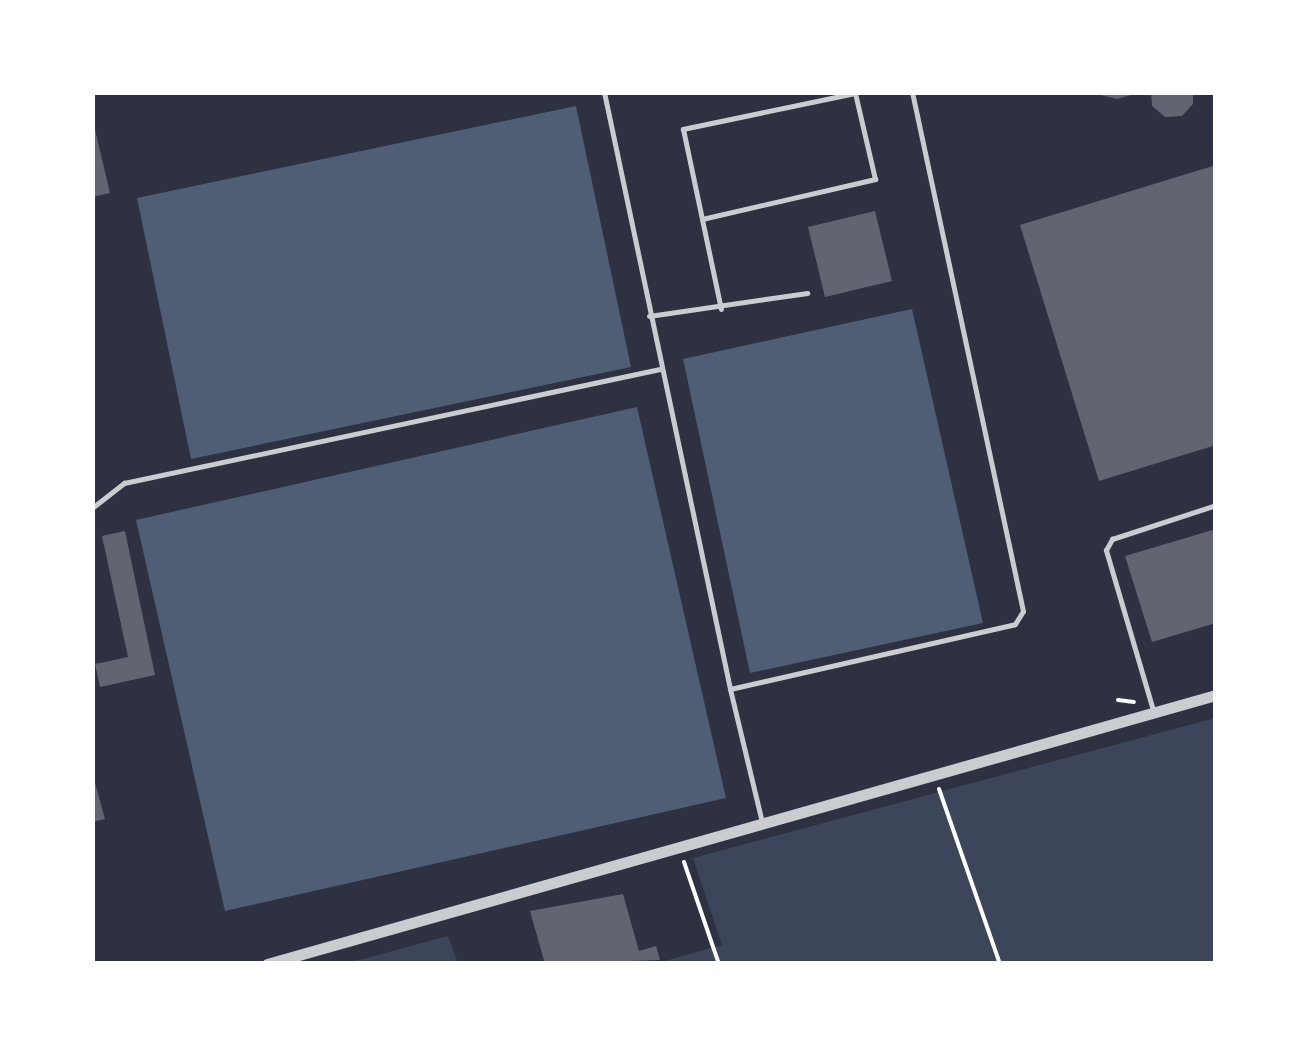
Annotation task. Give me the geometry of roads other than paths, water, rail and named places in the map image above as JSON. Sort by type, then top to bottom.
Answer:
[{"type":"street","points":[[267,964],[1216,696]]},
{"type":"lane","points":[[604,92],[648,316],[762,824]]},
{"type":"lane","points":[[730,689],[1015,624],[1023,612],[912,92]]},
{"type":"lane","points":[[702,220],[875,179],[856,93],[684,129],[702,220],[721,309]]},
{"type":"lane","points":[[648,316],[721,309],[807,293]]},
{"type":"lane","points":[[92,508],[124,482],[660,369]]},
{"type":"lane","points":[[1154,712],[1106,550],[1112,539],[1216,505]]}]
